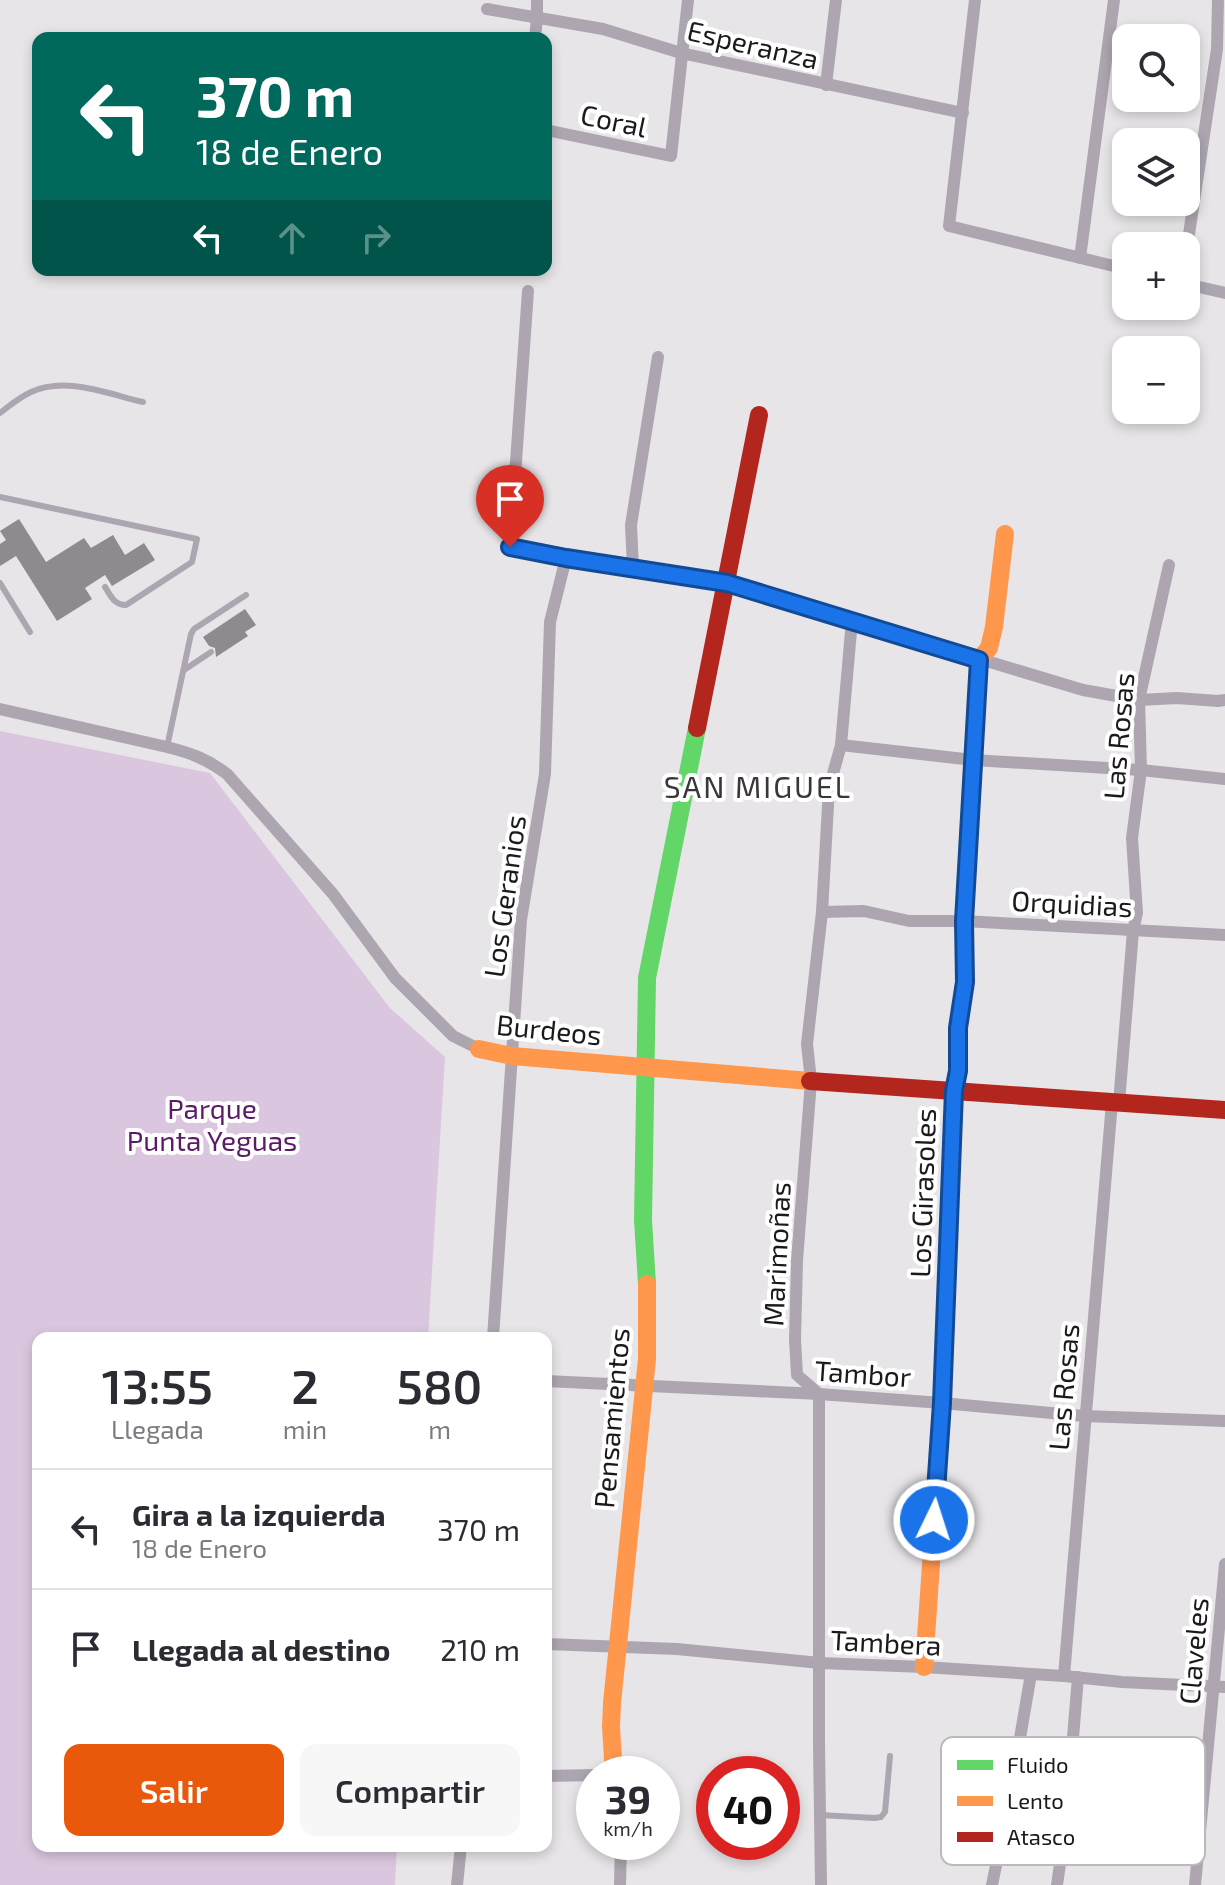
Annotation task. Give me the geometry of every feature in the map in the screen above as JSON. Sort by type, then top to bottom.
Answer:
[{"type":"street","points":[[536,32],[537,0]]},
{"type":"street","points":[[681,53],[688,0]]},
{"type":"street","points":[[826,85],[836,0]]},
{"type":"street","points":[[975,0],[949,226],[1112,266]]},
{"type":"street","points":[[1080,258],[1114,0]]},
{"type":"street","points":[[1190,232],[1221,52],[1218,0]]},
{"type":"street","name":"Esperanza","points":[[487,9],[603,29],[681,53],[963,113]]},
{"type":"street","name":"Coral","points":[[552,131],[671,156],[681,53]]},
{"type":"street","points":[[1200,287],[1225,293]]},
{"type":"street","points":[[528,291],[510,547],[727,583],[1083,690],[1139,700],[1225,700]]},
{"type":"street","points":[[633,568],[631,525],[658,357]]},
{"type":"street","name":"Pensamientos","points":[[613,1756],[611,1727],[617,1647],[645,1385],[648,1301],[643,1220],[647,978],[759,415]]},
{"type":"street","name":"Los Girasoles","points":[[924,1667],[942,1403],[954,1091],[965,982],[964,921],[979,660],[989,648],[994,627],[1005,534]]},
{"type":"street","name":"Los Geranios","points":[[493,1332],[521,920],[545,774],[550,622],[566,558]]},
{"type":"street","name":"Las Rosas","points":[[1069,1737],[1084,1416],[1137,913],[1132,838],[1141,770],[1139,700],[1169,565]]},
{"type":"street","name":"Marimoñas","points":[[819,1394],[797,1375],[797,1260],[811,1081],[807,1044],[822,912],[829,788],[841,745],[852,620]]},
{"type":"street","name":"Burdeos","points":[[0,709],[167,747],[211,761],[227,774],[333,894],[395,978],[453,1036],[479,1049],[512,1056],[811,1081],[1225,1110]]},
{"type":"street","points":[[841,745],[973,760],[1141,770],[1225,779]]},
{"type":"street","name":"Orquidias","points":[[822,912],[864,911],[909,921],[964,921],[1225,935]]},
{"type":"street","name":"Tambor","points":[[552,1381],[819,1394],[1084,1416],[1225,1421]]},
{"type":"street","points":[[819,1394],[821,1885]]},
{"type":"street","name":"Claveles","points":[[1205,1802],[1219,1686],[1225,1564]]},
{"type":"street","name":"Tambera","points":[[552,1644],[677,1649],[820,1663],[1219,1686]]},
{"type":"street","points":[[1020,1737],[1031,1674]]},
{"type":"street","points":[[552,1776],[576,1775]]},
{"type":"street","points":[[457,1885],[460,1852]]},
{"type":"street","points":[[620,1885],[621,1860]]},
{"type":"street","points":[[992,1885],[996,1865]]},
{"type":"street","name":"Las Rosas","points":[[1057,1885],[1060,1865]]},
{"type":"street","name":"Claveles","points":[[1195,1885],[1197,1865]]},
{"type":"lane","points":[[0,413],[32,391],[51,386],[72,386],[143,402]]},
{"type":"lane","points":[[0,497],[197,539],[192,562],[126,605],[114,602],[105,587]]},
{"type":"lane","points":[[0,583],[30,632]]},
{"type":"lane","points":[[167,747],[194,629],[246,595]]},
{"type":"lane","points":[[184,670],[211,652]]},
{"type":"lane","points":[[820,1815],[881,1817],[885,1812],[890,1756]]},
{"type":"green space","name":"Parque Punta Yeguas","points":[[0,731],[210,773],[390,1008],[445,1057],[428,1332],[32,1332],[32,1852],[397,1852],[395,1885],[0,1885]]},
{"type":"building","points":[[19,519],[46,562],[84,538],[91,548],[113,535],[125,555],[144,543],[155,560],[112,586],[105,575],[85,588],[92,599],[57,621],[16,556],[0,566],[0,544],[6,540],[0,531]]},
{"type":"building","points":[[245,609],[256,625],[245,632],[248,636],[216,657],[215,648],[209,646],[203,637]]},
{"type":"traffic: fast","points":[[647,1284],[643,1220],[647,978],[697,728]]},
{"type":"traffic: fast","points":[[947,1270],[954,1091],[965,982],[964,921],[973,758]]},
{"type":"traffic: slow","points":[[973,758],[979,660],[989,648],[994,627],[1005,534]]},
{"type":"traffic: slow","points":[[479,1049],[512,1056],[810,1081]]},
{"type":"traffic: slow","points":[[924,1667],[942,1403],[947,1270]]},
{"type":"traffic: slow","points":[[613,1756],[612,1703],[647,1359],[647,1284]]},
{"type":"traffic: jam","points":[[697,728],[759,415]]},
{"type":"traffic: jam","points":[[810,1081],[1225,1110]]},
{"type":"district","name":"SAN MIGUEL","points":[[758,786]]},
{"type":"route","points":[[510,547],[727,583],[979,660],[964,921],[965,982],[954,1091],[942,1403],[934,1520]]}]
